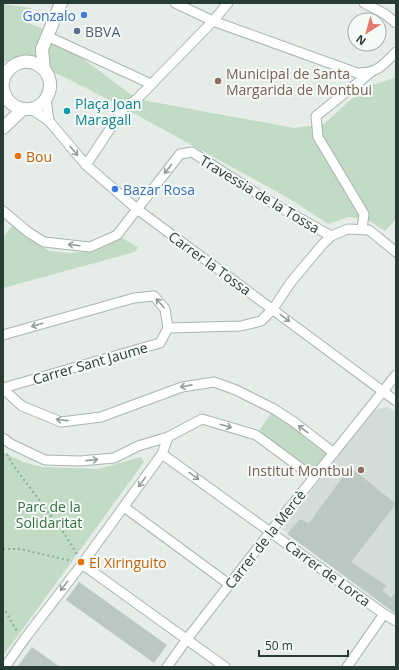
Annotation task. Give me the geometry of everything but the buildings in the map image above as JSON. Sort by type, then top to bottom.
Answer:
[{"type":"street","points":[[44,69],[42,49],[61,3]]},
{"type":"street","points":[[175,3],[213,21],[357,73],[370,73]]},
{"type":"street","points":[[86,165],[124,108],[137,99],[213,21],[228,3]]},
{"type":"street","points":[[364,3],[385,14],[396,23]]},
{"type":"street","points":[[47,36],[151,84]]},
{"type":"street","points":[[24,62],[42,49]]},
{"type":"street","points":[[362,230],[364,214],[318,137],[316,116],[370,73],[382,66],[396,52]]},
{"type":"street","points":[[3,83],[7,72],[7,66],[24,62],[35,63],[44,69],[48,75],[50,86],[46,99],[42,104],[27,109],[4,127]]},
{"type":"street","points":[[3,88],[7,99],[11,104],[27,109]]},
{"type":"street","points":[[46,99],[49,121]]},
{"type":"street","points":[[4,127],[11,104]]},
{"type":"street","name":"Carrer la Tossa","points":[[27,109],[49,121],[86,165],[136,209],[396,401]]},
{"type":"street","name":"Travessia de la Tossa","points":[[3,211],[28,232],[44,242],[90,247],[117,235],[180,154],[192,152],[262,197],[331,236]]},
{"type":"street","points":[[3,335],[134,298],[154,296],[165,309],[168,328],[241,326],[261,321],[273,309],[292,282],[331,236],[348,229],[369,230],[396,252]]},
{"type":"street","name":"Carrer Sant Jaume","points":[[3,388],[160,343],[168,328]]},
{"type":"street","name":"Carrer de la Mercè","points":[[167,667],[270,531],[396,375]]},
{"type":"street","points":[[3,388],[22,406],[61,422],[101,417],[182,387],[214,382],[236,390],[274,409],[294,422],[334,453]]},
{"type":"street","points":[[3,438],[11,444],[45,460],[80,461],[114,458],[138,446],[168,437],[202,419],[256,434],[313,477]]},
{"type":"street","points":[[5,667],[162,454],[168,437]]},
{"type":"street","name":"Carrer de Lorca","points":[[162,454],[384,614],[396,621]]},
{"type":"street","points":[[124,506],[230,585]]},
{"type":"street","points":[[82,564],[225,667]]},
{"type":"street","points":[[347,667],[384,614]]},
{"type":"path","points":[[6,453],[13,465],[64,534],[82,564]]},
{"type":"path","points":[[3,549],[20,549],[82,564]]},
{"type":"path","points":[[3,607],[23,641]]},
{"type":"shaded area","name":"Institut Montbui","points":[[387,407],[396,412],[396,613],[282,529],[373,410]]},
{"type":"green space","points":[[3,4],[31,8],[27,22],[43,29],[137,99],[294,128],[324,124],[367,85],[376,84],[396,76],[396,219],[385,231],[368,220],[349,217],[328,224],[292,200],[86,88],[35,63],[16,61],[3,62]]},
{"type":"green space","points":[[12,226],[49,251],[70,253],[95,251],[122,238],[138,247],[135,252],[3,288],[3,238]]},
{"type":"green space","points":[[274,409],[334,453],[313,477],[256,435]]},
{"type":"green space","name":"Parc de la Solidaritat","points":[[3,452],[23,462],[42,467],[98,469],[141,457],[144,462],[3,656]]},
{"type":"place","name":"Gonzalo","points":[[84,15]]},
{"type":"place","name":"BBVA","points":[[77,31]]},
{"type":"place","name":"Municipal de Santa Margarida de Montbui","points":[[218,81]]},
{"type":"place","name":"Plaça Joan Maragall","points":[[67,111]]},
{"type":"place","name":"Bou","points":[[18,156]]},
{"type":"place","name":"Bazar Rosa","points":[[115,189]]},
{"type":"place","name":"Institut Montbui","points":[[361,470]]},
{"type":"place","name":"El Xiringuito","points":[[81,562]]}]
